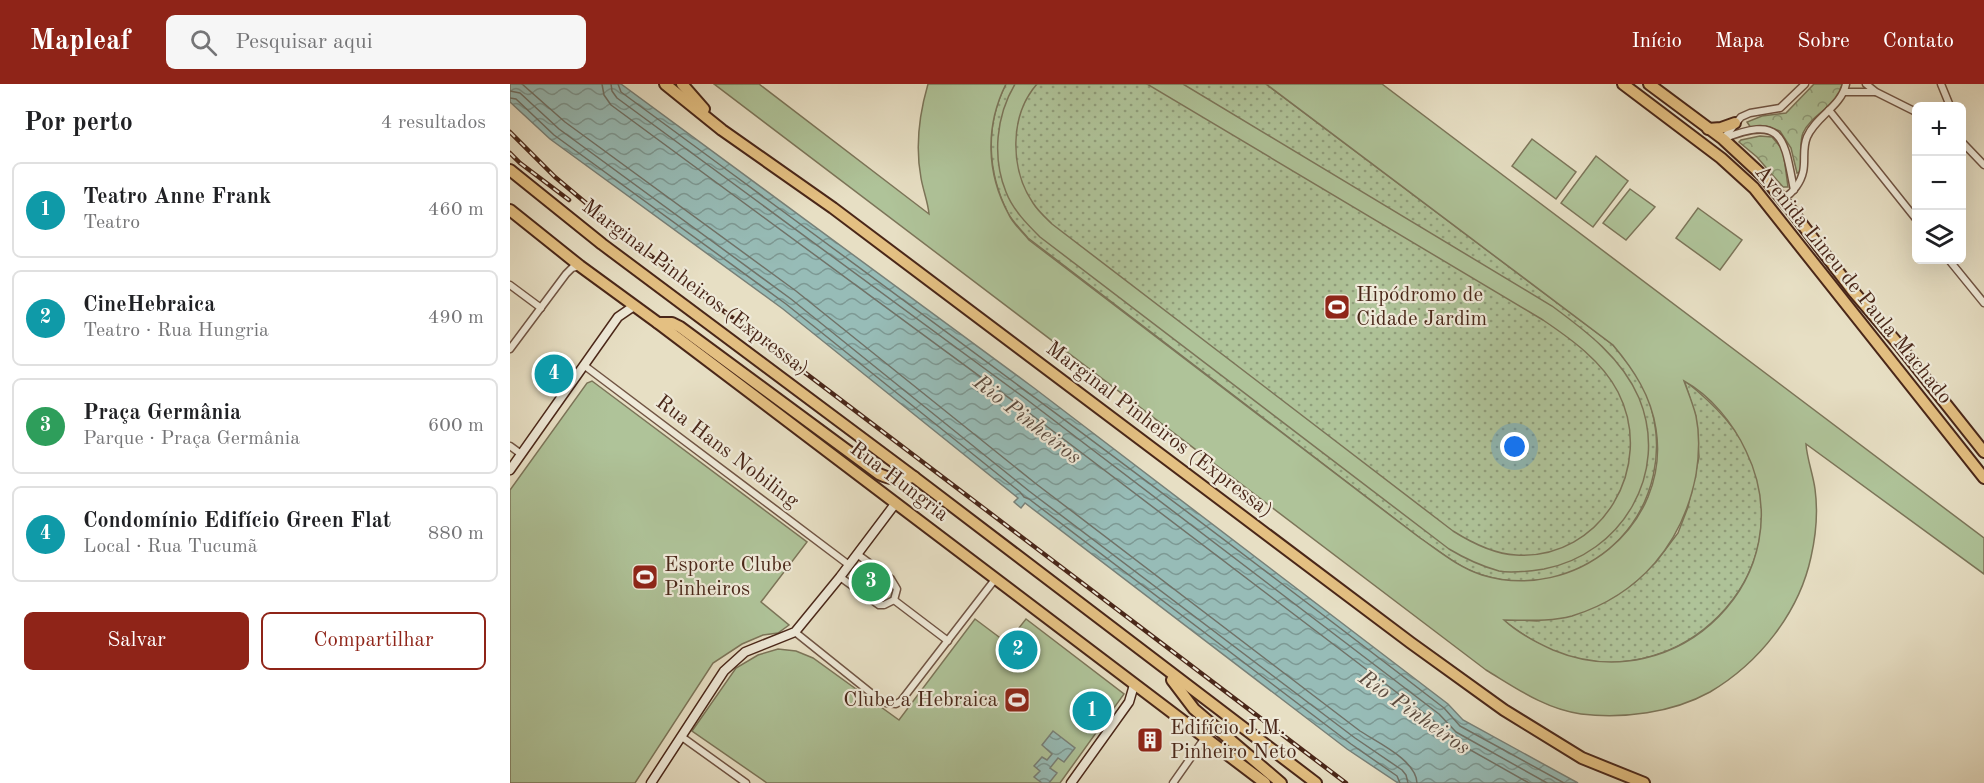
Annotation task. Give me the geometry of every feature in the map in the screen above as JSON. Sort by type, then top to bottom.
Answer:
[{"type":"highway","name":"Marginal Pinheiros (Expressa)","points":[[665,84],[722,130],[833,208],[1402,636],[1504,710],[1582,758],[1644,783]]},
{"type":"highway","points":[[682,84],[722,130]]},
{"type":"highway","name":"Avenida Lineu de Paula Machado","points":[[1623,84],[1721,158],[1754,188],[1984,478]]},
{"type":"highway","name":"Avenida Lineu de Paula Machado","points":[[1648,84],[1723,140],[1755,168],[1984,452]]},
{"type":"highway","points":[[1708,129],[1735,123]]},
{"type":"highway","points":[[1721,158],[1720,146],[1723,140]]},
{"type":"highway","name":"Marginal Pinheiros (Expressa)","points":[[510,170],[602,244],[914,477],[1316,783]]},
{"type":"highway","points":[[1754,188],[1771,197],[1781,198]]},
{"type":"highway","name":"Rua Hungria","points":[[510,210],[580,266],[1265,783]]},
{"type":"highway","points":[[658,323],[672,323],[680,327],[879,474],[895,479],[914,477]]},
{"type":"highway","points":[[1885,356],[1899,368],[1906,368],[1913,363]]},
{"type":"highway","points":[[1909,386],[1920,381],[1931,386]]},
{"type":"highway","points":[[1165,670],[1194,709],[1281,783]]},
{"type":"street","points":[[1781,198],[1794,190],[1803,172],[1807,137],[1844,92],[1846,84]]},
{"type":"street","points":[[1866,84],[1876,92],[1912,109]]},
{"type":"street","points":[[1941,84],[1948,102]]},
{"type":"street","points":[[1723,140],[1735,123],[1750,113],[1780,108],[1802,85]]},
{"type":"street","points":[[1844,92],[1876,92]]},
{"type":"street","points":[[1829,110],[1912,213]]},
{"type":"street","points":[[1723,140],[1752,130],[1766,130],[1774,133],[1784,144],[1794,190]]},
{"type":"street","points":[[1966,146],[1984,165]]},
{"type":"street","points":[[1952,264],[1984,303]]},
{"type":"street","points":[[510,349],[566,274],[572,268],[580,266]]},
{"type":"street","points":[[510,285],[542,308]]},
{"type":"street","points":[[618,317],[619,295]]},
{"type":"street","points":[[510,470],[618,317],[634,306]]},
{"type":"street","name":"Rua Hans Nobiling","points":[[585,366],[849,565]]},
{"type":"street","points":[[510,446],[521,454]]},
{"type":"street","points":[[651,783],[708,695],[735,660],[756,647],[795,632],[840,577],[894,504]]},
{"type":"street","points":[[840,577],[879,604],[888,604],[894,600],[897,590],[891,579],[857,554]]},
{"type":"street","points":[[795,632],[876,697],[892,705],[901,701],[996,578]]},
{"type":"street","points":[[894,600],[948,641]]},
{"type":"street","points":[[1071,783],[1129,702],[1134,685]]},
{"type":"street","points":[[1129,702],[1146,694]]},
{"type":"street","points":[[682,737],[746,783]]},
{"type":"street","points":[[1173,783],[1204,739]]},
{"type":"green space","points":[[714,84],[759,84],[929,214],[919,166],[918,142],[922,107],[928,84],[1006,84],[994,116],[992,166],[1001,199],[1009,215],[1029,240],[1457,564],[1482,575],[1517,581],[1550,578],[1581,567],[1609,549],[1632,525],[1648,497],[1657,464],[1656,429],[1646,395],[1635,374],[1613,345],[1266,84],[1382,84],[1984,538],[1984,574],[1806,444],[1815,489],[1816,514],[1813,549],[1805,578],[1787,617],[1774,635],[1745,667],[1728,680],[1710,692],[1680,705],[1647,713],[1614,716],[1581,714],[1555,708],[1520,691],[1486,670]],"holes":[[[1684,381],[1712,402],[1735,430],[1746,451],[1760,497],[1759,542],[1744,582],[1719,617],[1685,643],[1644,658],[1600,661],[1553,650],[1515,629],[1504,620],[1564,618],[1596,607],[1618,595],[1655,563],[1681,523],[1696,475],[1699,446],[1697,423]]]},
{"type":"green space","points":[[1006,84],[1266,84],[1613,345],[1633,370],[1648,398],[1656,437],[1653,475],[1641,509],[1620,539],[1592,562],[1559,576],[1522,581],[1482,575],[1465,568],[1420,538],[1028,238],[1008,213],[996,181],[993,165],[991,148],[994,116]]},
{"type":"green space","points":[[1015,84],[1037,84],[1021,111],[1017,127],[1017,159],[1025,189],[1033,203],[1052,224],[1453,531],[1483,547],[1499,553],[1516,555],[1547,552],[1574,542],[1596,525],[1614,503],[1625,477],[1630,449],[1628,420],[1618,392],[1611,381],[1585,352],[1543,320],[1147,84],[1183,84],[1552,306],[1578,325],[1602,346],[1623,370],[1639,398],[1647,426],[1648,454],[1643,481],[1632,506],[1617,528],[1596,547],[1572,560],[1544,569],[1499,571],[1473,562],[1449,549],[1040,237],[1030,227],[1009,199],[999,165],[1000,123]]},
{"type":"green space","points":[[1814,84],[1843,84],[1837,98],[1812,120],[1803,133],[1801,172],[1797,173],[1791,148],[1780,131],[1766,126],[1751,128],[1747,122],[1762,116],[1786,113]]},
{"type":"green space","points":[[1760,136],[1772,137],[1783,150],[1788,187],[1783,187],[1757,157],[1739,142]]},
{"type":"green space","points":[[1532,139],[1576,172],[1556,199],[1512,166]]},
{"type":"green space","points":[[1596,156],[1628,181],[1593,227],[1561,203]]},
{"type":"green space","points":[[1630,189],[1655,207],[1626,240],[1603,223]]},
{"type":"green space","points":[[1698,208],[1742,240],[1720,270],[1676,238]]},
{"type":"green space","points":[[1684,380],[1706,399],[1734,430],[1742,441],[1754,467],[1762,509],[1757,549],[1742,585],[1719,616],[1688,640],[1651,656],[1612,662],[1570,657],[1543,646],[1502,619],[1537,621],[1601,603],[1633,584],[1656,562],[1678,533],[1688,507],[1699,457],[1696,417]]},
{"type":"green space","name":"Esporte Clube Pinheiros","points":[[592,381],[807,542],[761,602],[789,625],[778,633],[763,635],[742,644],[713,663],[635,783],[510,783],[510,490],[587,383]]},
{"type":"green space","points":[[858,568],[863,569],[886,586],[888,591],[886,595],[879,595],[855,578]]},
{"type":"green space","name":"Clube a Hebraica","points":[[975,619],[1007,643],[1026,619],[1124,694],[1060,783],[767,783],[692,731],[736,668],[758,655],[778,649],[796,651],[813,658],[899,720]]},
{"type":"water","name":"Rio Pinheiros","points":[[510,84],[621,84],[1034,388],[1448,704],[1463,720],[1578,783],[1398,783],[1347,749],[1025,503],[1021,508],[1014,502],[1018,498],[783,309],[550,139],[510,102]]},
{"type":"water","points":[[1053,731],[1075,748],[1064,762],[1058,758],[1050,768],[1057,773],[1049,783],[1042,783],[1034,777],[1040,771],[1034,766],[1042,757],[1047,760],[1052,754],[1042,745]]},
{"type":"railway","points":[[510,132],[555,177],[630,240],[1346,783]]},
{"type":"railway","points":[[510,153],[569,200]]},
{"type":"place","name":"Hipódromo de Cidade Jardim","points":[[1337,307]]},
{"type":"place","name":"Condomínio Edifício Green Flat","points":[[554,374]]},
{"type":"place","name":"Esporte Clube Pinheiros","points":[[645,577]]},
{"type":"place","name":"Praça Germânia","points":[[871,582]]},
{"type":"place","name":"CineHebraica","points":[[1018,650]]},
{"type":"place","name":"Clube a Hebraica","points":[[1017,700]]},
{"type":"place","name":"Teatro Anne Frank","points":[[1092,711]]},
{"type":"place","name":"Edifício J.M. Pinheiro Neto","points":[[1150,740]]}]
